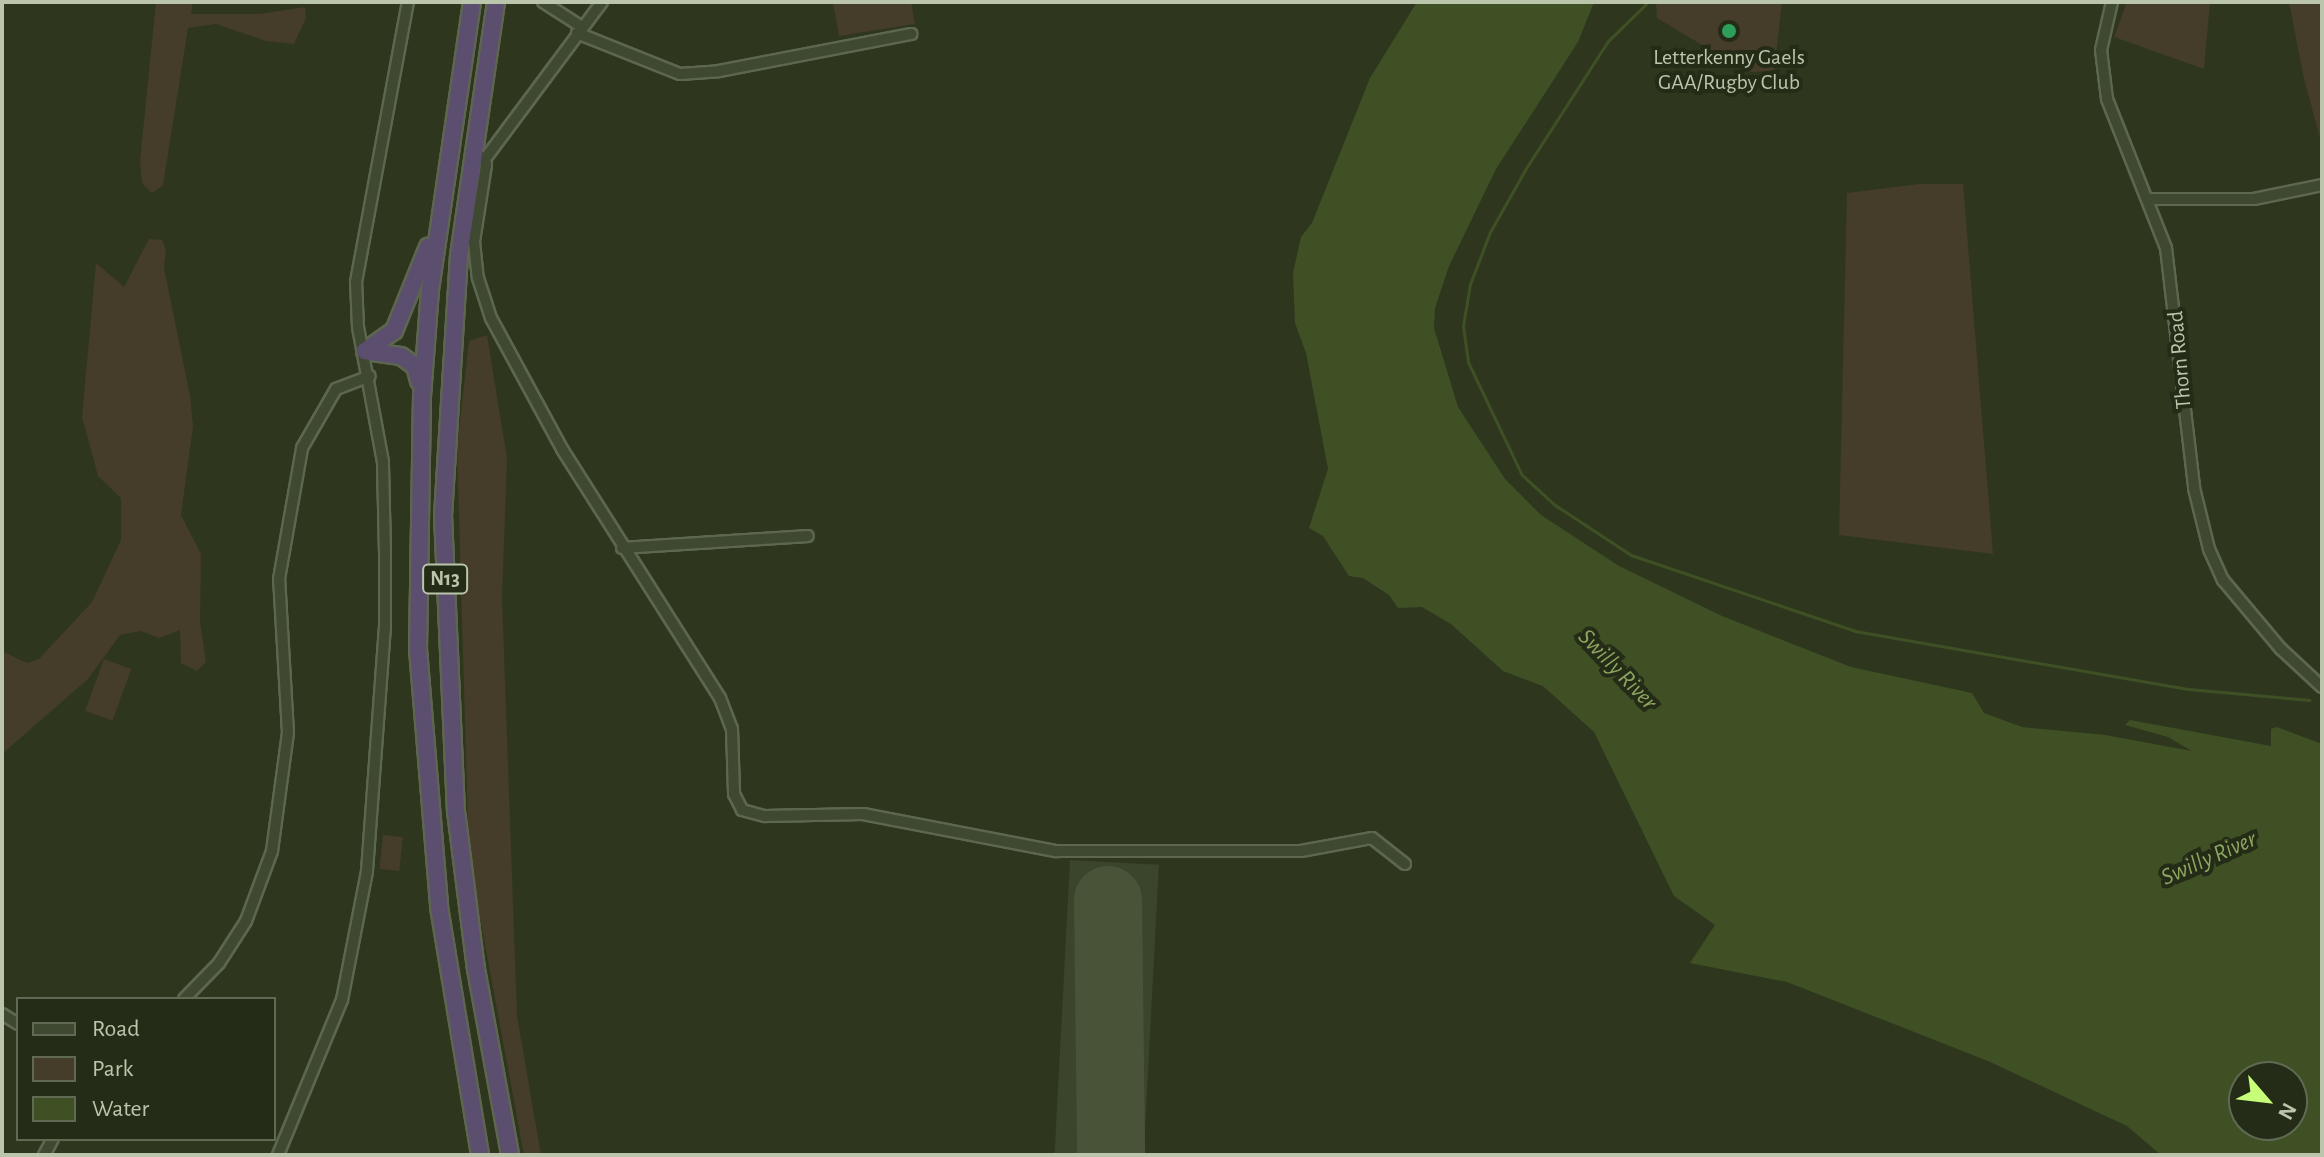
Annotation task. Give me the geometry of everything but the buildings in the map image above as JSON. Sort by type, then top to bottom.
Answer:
[{"type":"highway","name":"N13","points":[[472,2],[436,229],[422,396],[418,649],[429,819],[449,984],[480,1155]]},
{"type":"highway","name":"N13","points":[[496,2],[445,428],[445,643],[466,892],[510,1155]]},
{"type":"highway","points":[[365,351],[394,331],[436,229]]},
{"type":"highway","points":[[365,351],[411,362],[422,396]]},
{"type":"street","points":[[278,1155],[342,1000],[367,871],[385,627],[383,462],[356,282],[408,2]]},
{"type":"street","points":[[543,2],[579,30],[680,74],[719,71],[911,34]]},
{"type":"street","points":[[602,2],[478,156],[474,242],[484,299],[531,395],[622,548],[724,706],[732,729],[737,805],[750,814],[863,814],[1056,851],[1301,851],[1372,838],[1405,864]]},
{"type":"street","name":"Thorn Road","points":[[2112,2],[2101,50],[2107,99],[2150,199],[2170,267],[2194,488],[2209,549],[2223,580],[2281,649],[2322,687]]},
{"type":"street","points":[[2150,199],[2254,199],[2322,185]]},
{"type":"street","points":[[186,997],[213,971],[246,921],[272,851],[287,753],[279,579],[302,448],[336,389],[370,376]]},
{"type":"street","points":[[622,548],[808,536]]},
{"type":"shaded area","points":[[1070,860],[1159,865],[1144,1155],[1055,1155]]},
{"type":"green space","points":[[156,2],[193,2],[191,14],[260,14],[305,7],[306,18],[294,44],[266,41],[216,24],[188,28],[163,185],[152,193],[142,183],[140,161]]},
{"type":"green space","points":[[833,2],[911,2],[915,24],[839,36]]},
{"type":"green space","name":"Letterkenny Gaels GAA/Rugby Club","points":[[1656,2],[1782,2],[1774,71],[1751,72],[1702,45],[1657,18]]},
{"type":"green space","points":[[2127,2],[2210,2],[2204,69],[2114,37]]},
{"type":"green space","points":[[2289,2],[2322,2],[2322,145],[2304,79]]},
{"type":"green space","points":[[1919,184],[1963,184],[1993,554],[1839,535],[1847,193]]},
{"type":"green space","points":[[149,239],[162,240],[166,250],[164,268],[190,396],[193,426],[181,515],[201,554],[200,622],[206,662],[197,671],[181,663],[180,630],[159,638],[141,631],[120,635],[88,679],[2,754],[2,651],[27,663],[39,659],[92,602],[121,540],[121,498],[98,476],[82,417],[96,263],[124,287]]},
{"type":"green space","points":[[487,335],[507,458],[502,598],[517,1016],[541,1155],[524,1155],[469,858],[457,447],[469,341]]},
{"type":"green space","points":[[104,659],[131,669],[112,721],[85,711]]},
{"type":"green space","points":[[383,835],[403,837],[399,871],[379,869]]},
{"type":"water","name":"Swilly River","points":[[1417,2],[1594,2],[1578,42],[1496,169],[1449,266],[1435,308],[1434,328],[1458,407],[1505,479],[1541,515],[1619,566],[1722,616],[1851,667],[1972,693],[1984,713],[2022,727],[2105,735],[2192,751],[2168,737],[2125,725],[2130,720],[2271,746],[2271,729],[2277,727],[2322,744],[2322,1155],[2161,1155],[2127,1126],[1988,1061],[1787,982],[1690,963],[1715,925],[1674,896],[1594,732],[1543,686],[1503,671],[1451,624],[1422,607],[1398,608],[1389,595],[1363,578],[1349,576],[1323,536],[1309,528],[1328,469],[1306,353],[1295,323],[1293,273],[1301,237],[1312,223],[1370,78]]},
{"type":"waterway","points":[[1648,2],[1608,41],[1525,170],[1490,232],[1470,284],[1463,326],[1468,362],[1522,475],[1555,505],[1631,555],[1855,631],[2189,689],[2310,700]]},
{"type":"runway","points":[[1108,900],[1111,1155]]},
{"type":"place","name":"Letterkenny Gaels GAA/Rugby Club","points":[[1729,31]]}]
